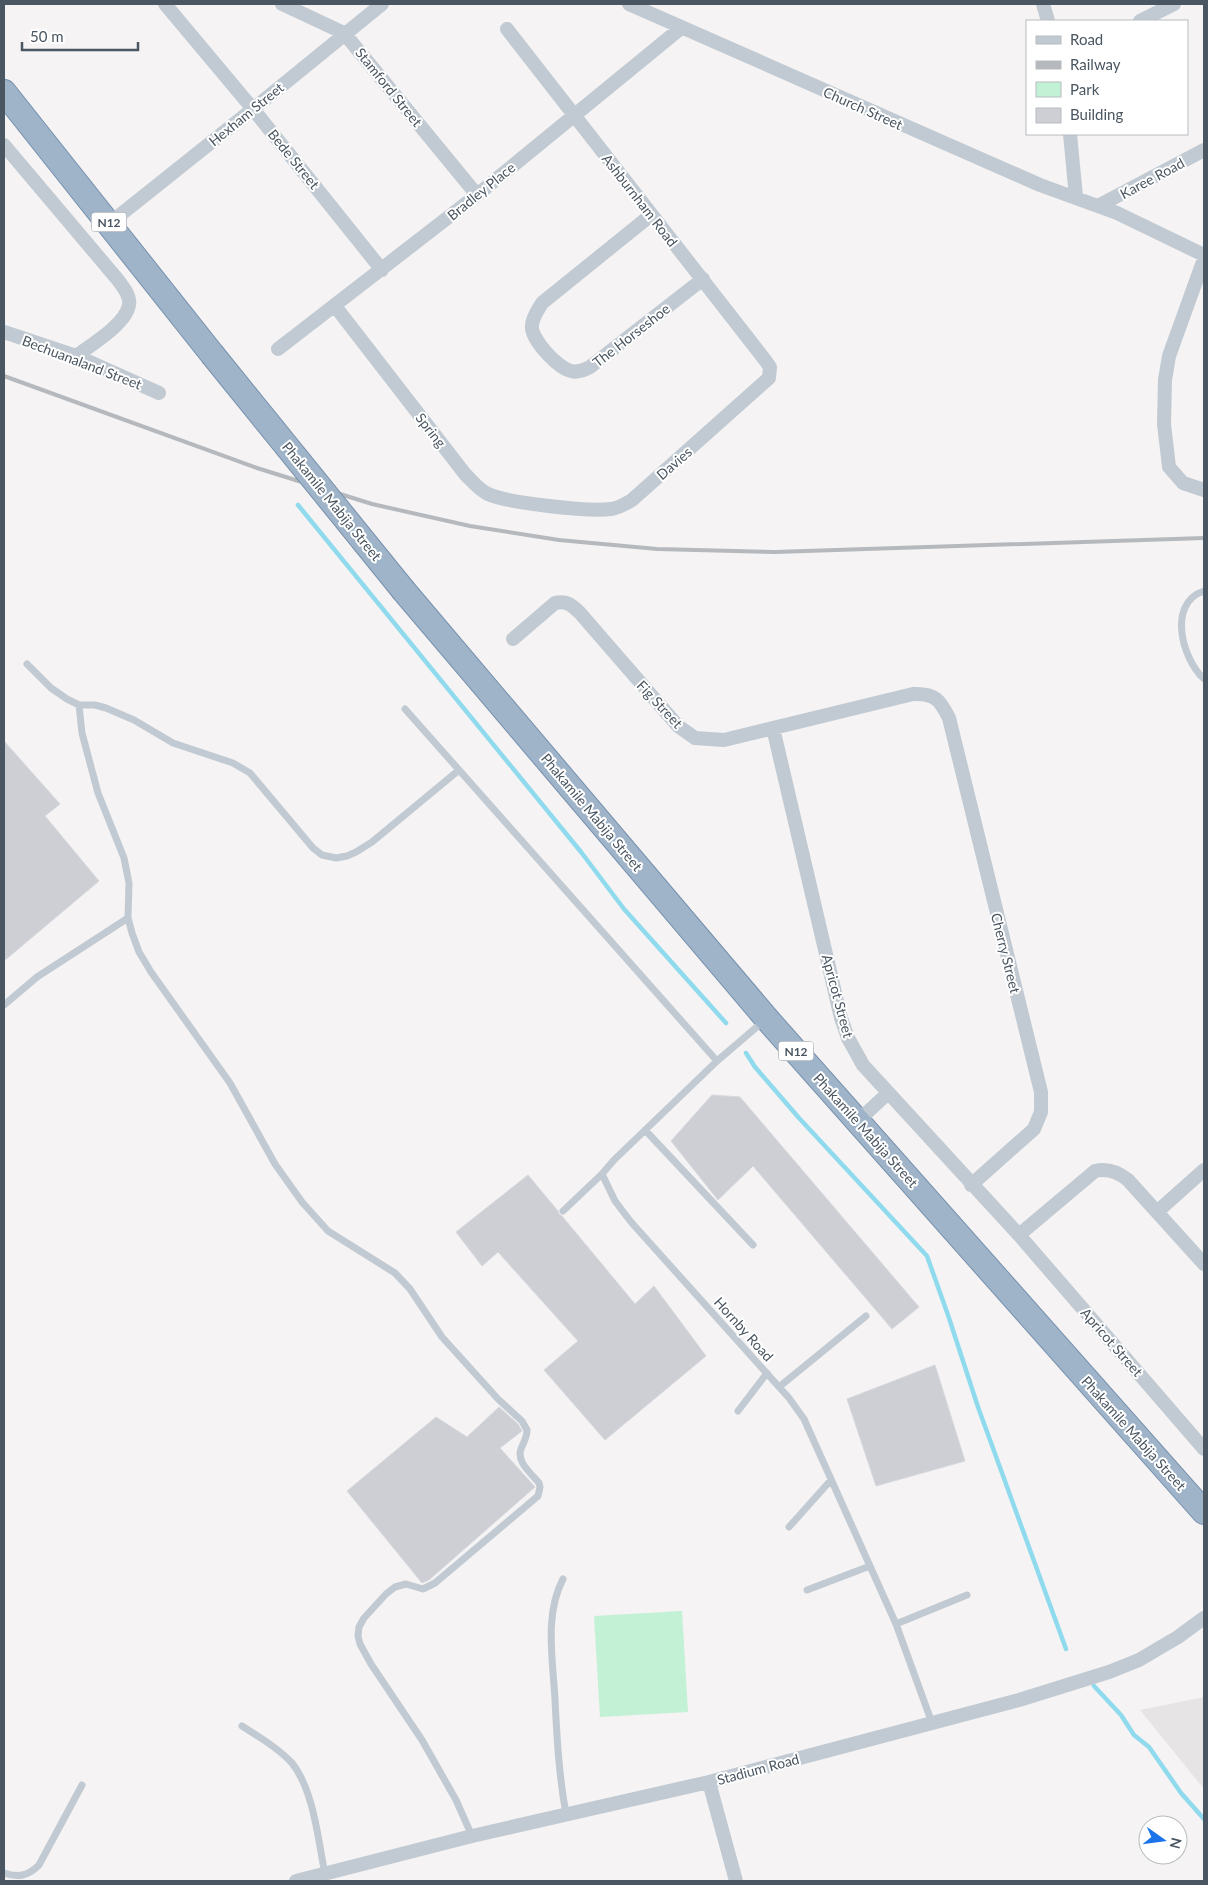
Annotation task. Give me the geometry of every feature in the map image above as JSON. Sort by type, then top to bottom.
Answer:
[{"type":"highway","name":"Phakamile Mabija Street","points":[[4,92],[110,223],[212,354],[404,591],[767,1019],[1202,1503]]},
{"type":"street","name":"Bede Street","points":[[165,4],[253,109],[382,270]]},
{"type":"street","name":"Stamford Street","points":[[282,4],[344,33],[477,195]]},
{"type":"street","name":"Hexham Street","points":[[110,223],[382,4]]},
{"type":"street","name":"Church Street","points":[[629,4],[1040,186],[1100,205],[1204,257]]},
{"type":"street","points":[[1043,4],[1048,20]]},
{"type":"street","points":[[1142,20],[1174,4]]},
{"type":"street","name":"Bradley Place","points":[[278,350],[477,195],[681,28]]},
{"type":"street","name":"Ashburnham Road","points":[[507,29],[765,360],[770,368],[770,373]]},
{"type":"street","points":[[1070,135],[1076,197]]},
{"type":"street","points":[[4,145],[118,280],[126,292],[130,304],[125,317],[76,356]]},
{"type":"street","name":"Karee Road","points":[[1100,205],[1204,150]]},
{"type":"street","name":"The Horseshoe","points":[[651,215],[542,304],[535,313],[532,326],[533,335],[537,341],[557,364],[573,372],[582,371],[590,367],[702,279]]},
{"type":"street","points":[[1204,257],[1169,356],[1165,380],[1164,424],[1169,467],[1183,483],[1204,490]]},
{"type":"street","name":"Spring","points":[[335,306],[465,474],[481,489],[488,494],[506,499],[558,506]]},
{"type":"street","name":"Bechuanaland Street","points":[[4,332],[76,356],[159,393]]},
{"type":"street","name":"Davies","points":[[558,506],[601,510],[622,506],[632,500],[762,386],[769,378],[770,373]]},
{"type":"street","name":"Fig Street","points":[[513,639],[554,603],[569,603],[580,613],[678,726],[695,738],[724,740],[913,694],[924,693],[936,697]]},
{"type":"street","name":"Cherry Street","points":[[936,697],[949,718],[1042,1097],[1041,1112],[1034,1129],[971,1185]]},
{"type":"street","name":"Apricot Street","points":[[773,728],[841,1018],[848,1038],[863,1065],[971,1185],[1019,1235],[1204,1449]]},
{"type":"street","points":[[858,1121],[888,1093]]},
{"type":"street","points":[[1019,1235],[1095,1171],[1109,1170],[1121,1174],[1158,1211],[1204,1264]]},
{"type":"street","points":[[1158,1211],[1204,1170]]},
{"type":"street","name":"Stadium Road","points":[[296,1881],[472,1836],[709,1782],[1020,1700],[1109,1672],[1154,1652],[1204,1618]]},
{"type":"street","points":[[709,1782],[736,1881]]},
{"type":"lane","points":[[1204,591],[1192,597],[1185,610],[1182,622],[1182,637],[1189,656],[1204,679]]},
{"type":"lane","points":[[27,664],[51,688],[79,705],[95,705],[106,708],[134,720],[173,743],[233,763],[250,773],[313,848],[322,855],[336,858],[347,856],[372,842],[459,770]]},
{"type":"lane","points":[[79,705],[82,733],[98,793],[124,858],[129,883],[128,918],[132,933],[139,952],[151,972],[230,1083],[276,1164],[302,1202],[328,1231],[396,1273],[410,1289],[442,1337],[498,1399],[522,1422],[527,1430],[520,1454],[521,1462],[539,1483],[538,1496],[435,1583],[423,1589],[406,1584],[395,1587],[364,1618],[359,1627],[358,1636],[360,1644],[422,1740],[456,1800],[472,1836]]},
{"type":"lane","points":[[404,709],[717,1060]]},
{"type":"lane","points":[[4,1004],[37,977],[128,918]]},
{"type":"lane","points":[[563,1211],[717,1060],[767,1019]]},
{"type":"lane","points":[[645,1130],[753,1245]]},
{"type":"lane","name":"Hornby Road","points":[[602,1174],[615,1201],[631,1222],[796,1406],[804,1419],[896,1624],[932,1723]]},
{"type":"lane","points":[[779,1387],[866,1316]]},
{"type":"lane","points":[[738,1411],[767,1373]]},
{"type":"lane","points":[[789,1527],[831,1480]]},
{"type":"lane","points":[[807,1590],[870,1566]]},
{"type":"lane","points":[[564,1578],[555,1597],[552,1646],[558,1770],[566,1814]]},
{"type":"lane","points":[[896,1624],[967,1595]]},
{"type":"lane","points":[[242,1726],[279,1751],[291,1762],[300,1775],[308,1795],[325,1874]]},
{"type":"lane","points":[[4,1873],[20,1876],[31,1873],[40,1866],[82,1785]]},
{"type":"shaded area","points":[[1204,1697],[1204,1789],[1140,1710]]},
{"type":"green space","points":[[682,1611],[688,1712],[600,1717],[594,1616]]},
{"type":"building","points":[[4,741],[60,804],[45,816],[99,881],[4,961]]},
{"type":"building","points":[[712,1095],[740,1097],[919,1307],[892,1329],[753,1166],[718,1200],[671,1141]]},
{"type":"building","points":[[528,1175],[635,1304],[654,1286],[706,1356],[605,1440],[544,1370],[578,1341],[498,1252],[482,1266],[456,1232]]},
{"type":"building","points":[[935,1365],[965,1461],[876,1486],[847,1399]]},
{"type":"building","points":[[499,1407],[518,1424],[522,1431],[500,1448],[535,1487],[429,1580],[422,1583],[347,1491],[436,1417],[467,1437]]},
{"type":"waterway","points":[[298,505],[581,852],[624,909],[726,1023]]},
{"type":"waterway","points":[[746,1053],[755,1067],[799,1118],[927,1256],[978,1407],[1066,1649]]},
{"type":"waterway","points":[[1094,1686],[1121,1715],[1134,1735],[1149,1747],[1181,1793],[1204,1819]]},
{"type":"railway","points":[[4,376],[257,468],[372,504],[470,526],[559,540],[657,549],[775,552],[1204,538]]}]
